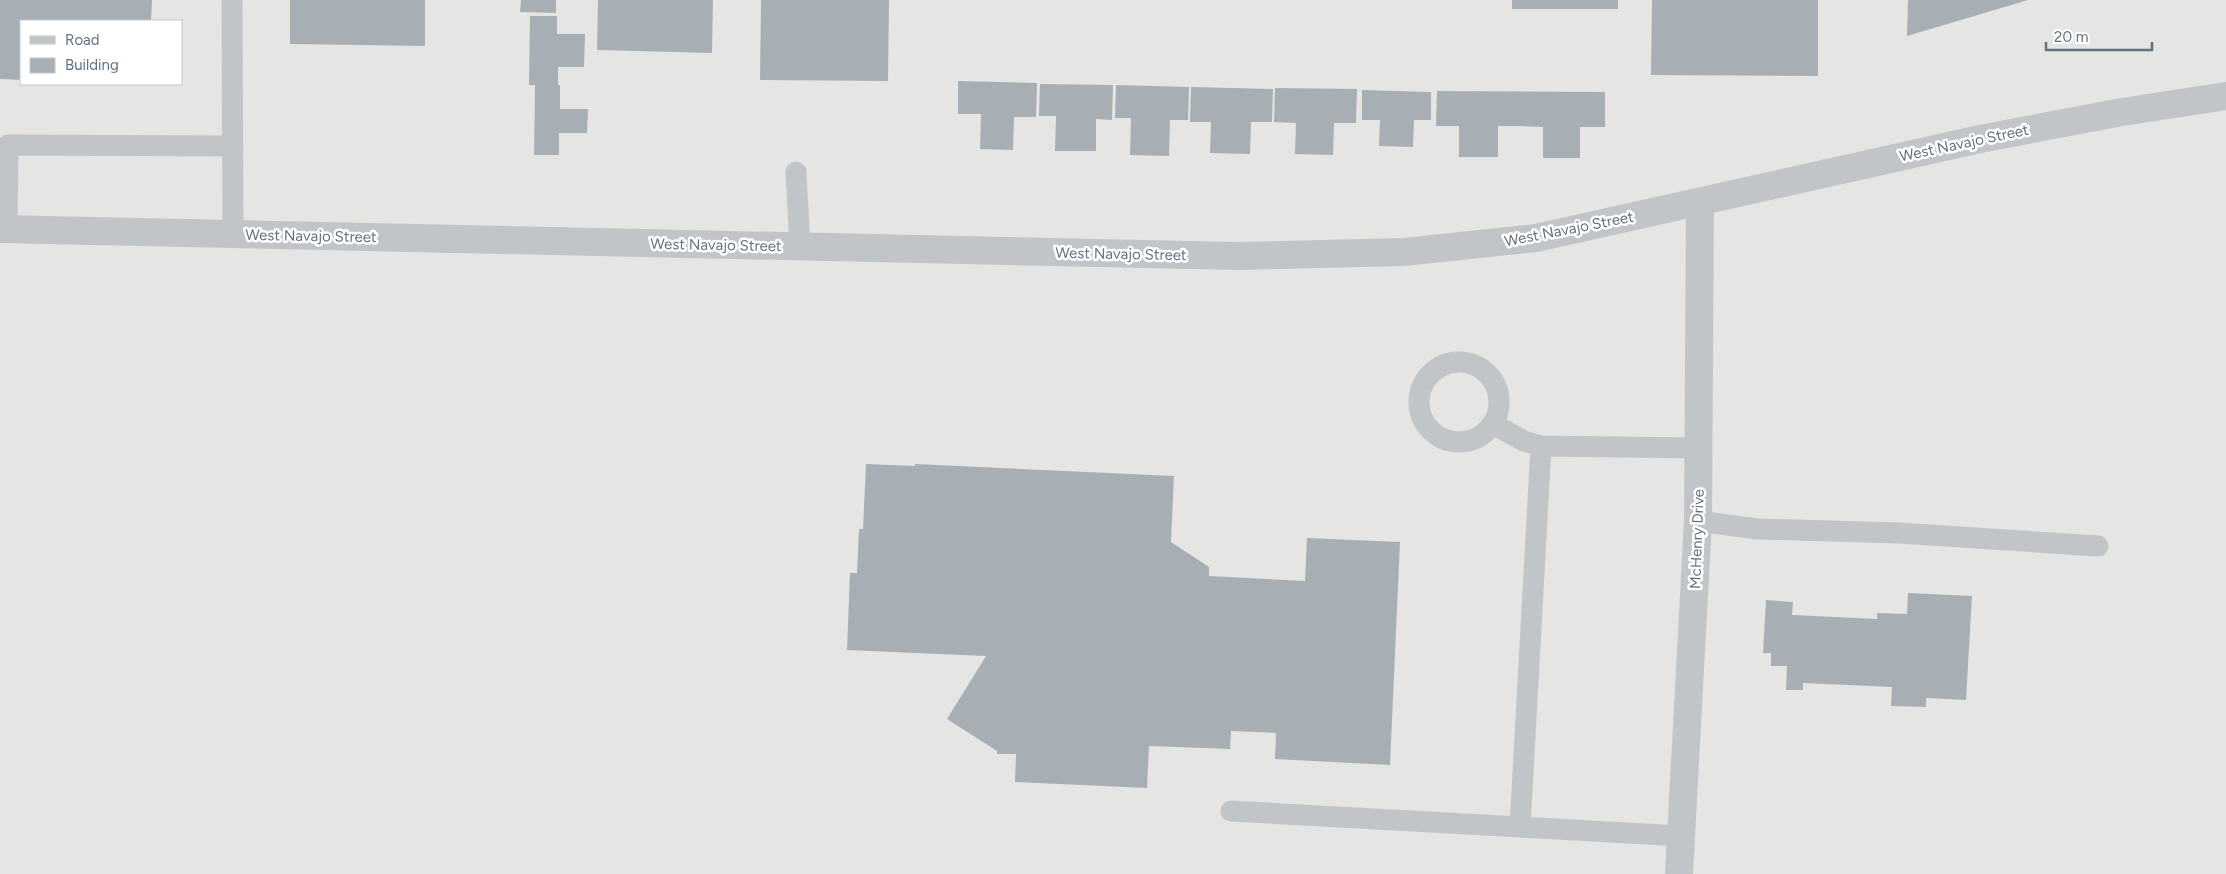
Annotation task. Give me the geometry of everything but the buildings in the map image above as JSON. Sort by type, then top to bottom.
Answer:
[{"type":"street","name":"West Navajo Street","points":[[3,229],[1238,256],[1404,252],[1536,238],[1700,203],[1980,139],[2122,112],[2226,96]]},
{"type":"street","name":"McHenry Drive","points":[[1679,874],[1698,521],[1700,448],[1700,203]]},
{"type":"lane","points":[[232,0],[233,234]]},
{"type":"lane","points":[[3,229],[8,145],[233,146]]},
{"type":"lane","points":[[796,172],[800,247]]},
{"type":"lane","points":[[1493,424],[1524,441],[1541,446],[1700,448]]},
{"type":"lane","points":[[1520,827],[1541,446]]},
{"type":"lane","points":[[1698,521],[1757,529],[1899,533],[2098,546]]},
{"type":"lane","points":[[1230,811],[1682,836]]},
{"type":"shaded area","points":[[0,0],[2226,0],[2226,874],[0,874]]}]
